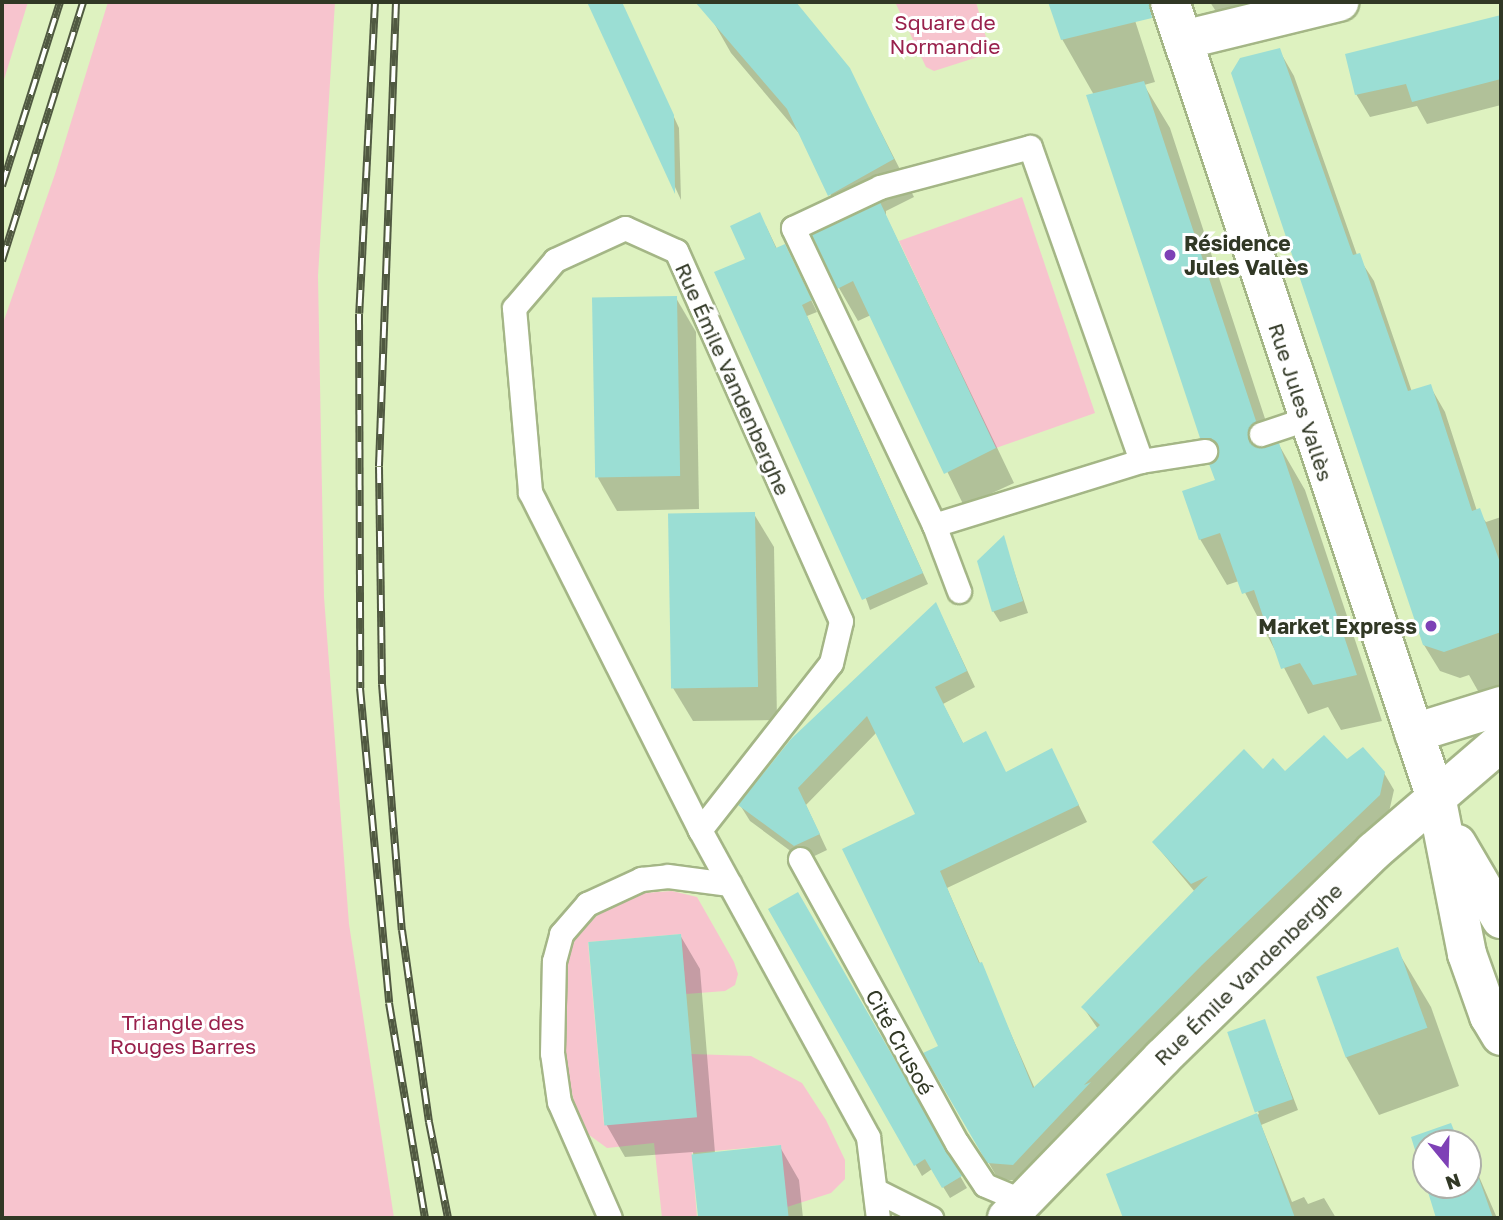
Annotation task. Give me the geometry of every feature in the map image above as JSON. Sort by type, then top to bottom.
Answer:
[{"type":"street","name":"Rue Jules Vallès","points":[[1170,2],[1306,419],[1437,801]]},
{"type":"street","points":[[1182,40],[1339,2]]},
{"type":"street","points":[[1414,733],[1501,706]]},
{"type":"street","name":"Rue Émile Vandenberghe","points":[[1020,1212],[1354,870],[1437,801],[1501,742]]},
{"type":"street","points":[[1437,801],[1466,863],[1501,919]]},
{"type":"street","points":[[1437,801],[1467,954],[1489,1016],[1501,1036]]},
{"type":"lane","points":[[959,591],[934,524],[793,228],[880,187],[1030,147],[1141,461]]},
{"type":"lane","name":"Rue Émile Vandenberghe","points":[[700,830],[831,663],[841,621],[676,251],[625,228],[555,260],[514,308],[530,492],[700,830],[869,1137],[878,1218]]},
{"type":"lane","points":[[1261,433],[1306,419]]},
{"type":"lane","points":[[934,524],[1141,461],[1205,452]]},
{"type":"lane","name":"Cité Crusoé","points":[[800,859],[957,1143],[985,1185],[1020,1212]]},
{"type":"lane","points":[[610,1218],[559,1102],[552,1040],[554,961],[562,934],[587,904],[641,879],[668,876],[729,884]]},
{"type":"lane","points":[[875,1190],[931,1218]]},
{"type":"green space","points":[[2,2],[28,2],[2,86]]},
{"type":"green space","name":"Triangle des Rouges Barres","points":[[108,2],[335,2],[318,276],[324,597],[349,924],[394,1218],[2,1218],[2,326],[55,174]]},
{"type":"green space","name":"Square de Normandie","points":[[895,2],[976,2],[989,48],[981,56],[934,71],[926,67]]},
{"type":"green space","points":[[1022,197],[1095,413],[996,448],[899,241]]},
{"type":"green space","points":[[672,891],[697,897],[734,962],[738,974],[735,985],[725,991],[686,994],[681,934],[588,942],[604,1124],[696,1117],[691,1054],[751,1056],[802,1083],[826,1120],[845,1160],[845,1179],[831,1193],[787,1207],[780,1145],[692,1153],[697,1218],[662,1218],[654,1143],[607,1148],[581,1129],[564,1061],[565,977],[571,941],[602,911],[644,893]]},
{"type":"building","points":[[587,2],[622,2],[674,115],[675,194]]},
{"type":"building","points":[[695,2],[796,2],[850,68],[894,159],[828,196],[787,109]]},
{"type":"building","points":[[1048,2],[1149,2],[1152,18],[1061,40]]},
{"type":"building","points":[[1501,15],[1501,79],[1412,102],[1406,84],[1355,95],[1345,54]]},
{"type":"building","points":[[1280,48],[1353,255],[1360,253],[1408,391],[1431,384],[1472,511],[1480,508],[1501,565],[1501,632],[1444,652],[1423,645],[1231,73],[1240,58]]},
{"type":"building","points":[[1144,81],[1256,421],[1248,431],[1248,439],[1259,448],[1279,443],[1357,675],[1313,685],[1300,663],[1281,669],[1254,590],[1242,594],[1220,533],[1199,540],[1182,491],[1215,480],[1209,464],[1218,457],[1219,448],[1211,438],[1200,438],[1086,95]]},
{"type":"building","points":[[880,202],[996,448],[944,474],[853,281],[837,289],[812,235]]},
{"type":"building","points":[[760,212],[776,248],[785,244],[812,300],[802,305],[923,573],[862,600],[714,272],[745,259],[730,226]]},
{"type":"building","points":[[677,296],[680,476],[595,477],[592,297]]},
{"type":"building","points":[[755,512],[758,687],[671,688],[668,514]]},
{"type":"building","points":[[1004,535],[1023,601],[992,612],[977,561]]},
{"type":"building","points":[[936,602],[967,671],[935,687],[963,743],[986,731],[1006,772],[1052,748],[1079,805],[940,871],[979,963],[982,962],[1033,1088],[1100,1025],[1081,1007],[1208,876],[1191,884],[1152,842],[1244,749],[1263,769],[1273,758],[1285,771],[1324,735],[1347,759],[1363,747],[1385,772],[1380,795],[1202,965],[1084,1085],[1091,1082],[1013,1165],[987,1163],[923,1053],[938,1046],[842,849],[915,814],[867,716],[798,788],[820,834],[794,846],[738,805],[791,739]]},
{"type":"building","points":[[798,892],[962,1176],[942,1188],[925,1159],[914,1166],[768,909]]},
{"type":"building","points":[[681,934],[697,1117],[604,1125],[588,942]]},
{"type":"building","points":[[1398,947],[1427,1028],[1346,1058],[1316,977]]},
{"type":"building","points":[[1265,1019],[1293,1099],[1255,1112],[1227,1032]]},
{"type":"building","points":[[1257,1113],[1295,1218],[1123,1218],[1106,1174]]},
{"type":"building","points":[[1451,1123],[1453,1129],[1434,1129]]},
{"type":"building","points":[[781,1145],[789,1218],[698,1218],[691,1154]]},
{"type":"building","points":[[1482,1187],[1493,1218],[1436,1218],[1430,1199],[1482,1199]]},
{"type":"railway","points":[[2,186],[60,2]]},
{"type":"railway","points":[[2,261],[83,2]]},
{"type":"railway","points":[[375,2],[359,314],[360,688],[389,1003],[425,1218]]},
{"type":"railway","points":[[396,2],[379,467],[382,684],[402,930],[429,1122],[448,1218]]},
{"type":"place","name":"Résidence Jules Vallès","points":[[1170,255]]},
{"type":"place","name":"Market Express","points":[[1431,626]]}]
